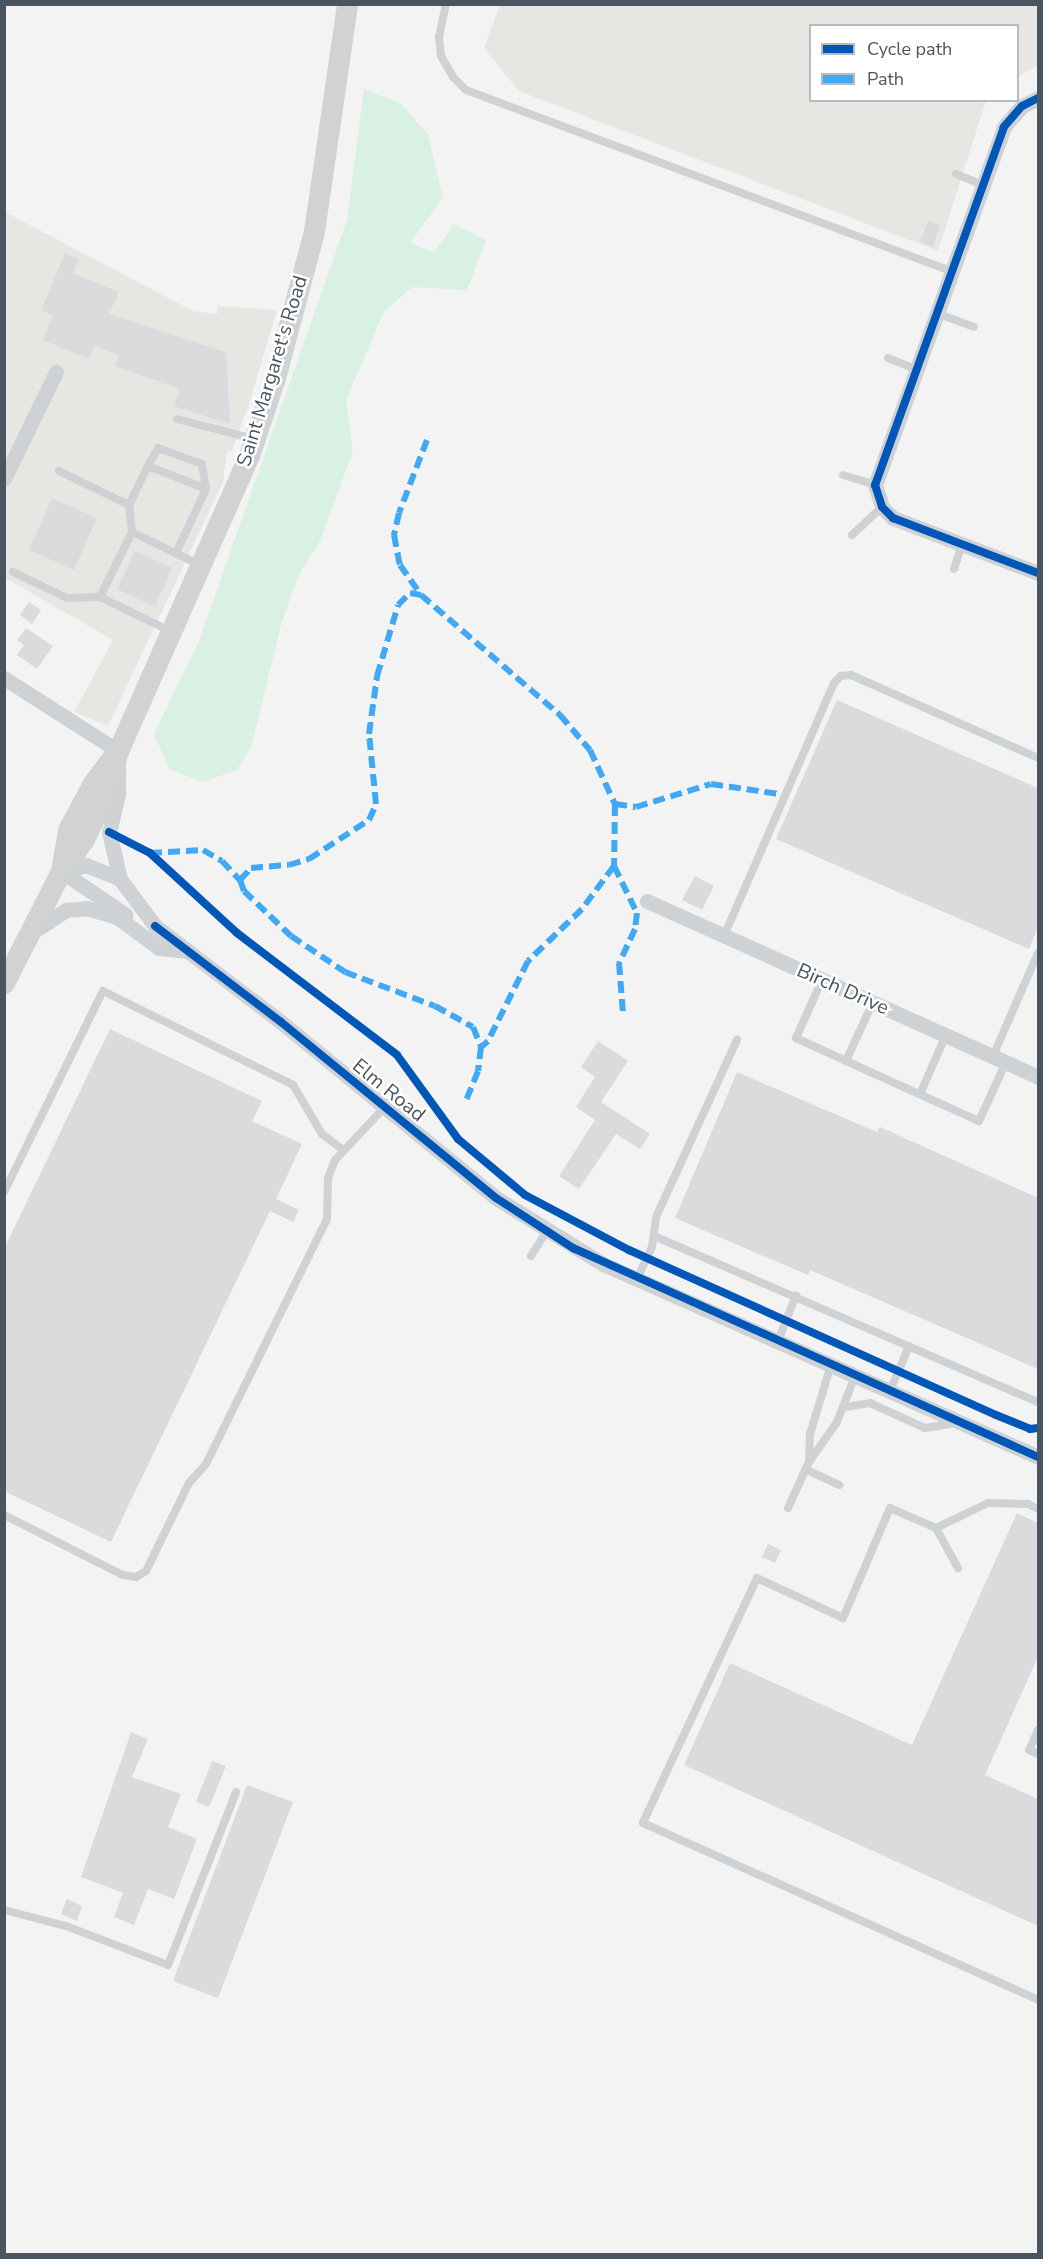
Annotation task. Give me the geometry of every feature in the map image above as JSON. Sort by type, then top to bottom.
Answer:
[{"type":"main road","name":"Saint Margaret's Road","points":[[4,983],[61,871],[73,821],[93,783],[118,751],[255,439],[314,231],[346,4]]},
{"type":"street","points":[[1038,98],[1022,106],[1004,128],[915,369],[875,485],[882,507],[893,518],[1038,573]]},
{"type":"street","points":[[4,479],[56,372]]},
{"type":"street","points":[[4,678],[118,751]]},
{"type":"street","name":"Elm Road","points":[[118,751],[118,794],[109,832],[120,879],[155,926],[496,1198],[546,1232],[637,1279],[1038,1456]]},
{"type":"street","points":[[61,871],[86,865],[120,879]]},
{"type":"street","name":"Elm Road","points":[[61,871],[128,917],[155,926]]},
{"type":"street","name":"Birch Drive","points":[[647,901],[1038,1077]]},
{"type":"street","points":[[30,934],[66,910],[87,908],[117,917],[159,948],[189,952]]},
{"type":"lane","points":[[446,4],[439,37],[441,56],[453,77],[466,90],[951,271]]},
{"type":"lane","points":[[956,174],[983,185]]},
{"type":"lane","points":[[936,313],[974,327]]},
{"type":"lane","points":[[888,358],[915,369]]},
{"type":"lane","points":[[177,419],[255,439]]},
{"type":"lane","points":[[100,597],[132,532],[129,505],[158,448],[202,464],[206,489],[176,553]]},
{"type":"lane","points":[[148,466],[206,489]]},
{"type":"lane","points":[[59,471],[129,505]]},
{"type":"lane","points":[[843,475],[875,485]]},
{"type":"lane","points":[[852,535],[882,507]]},
{"type":"lane","points":[[132,532],[201,566]]},
{"type":"lane","points":[[954,569],[962,544]]},
{"type":"lane","points":[[14,572],[67,598],[100,597],[172,632]]},
{"type":"lane","points":[[724,936],[834,683],[841,676],[851,675],[1038,758]]},
{"type":"lane","points":[[822,980],[796,1038],[980,1121],[1038,953]]},
{"type":"lane","points":[[4,1192],[104,991],[293,1085],[322,1134],[343,1150]]},
{"type":"lane","points":[[846,1061],[873,1002]]},
{"type":"lane","points":[[920,1094],[946,1035]]},
{"type":"lane","points":[[637,1279],[654,1236],[656,1217],[737,1040]]},
{"type":"lane","points":[[4,1515],[123,1575],[136,1577],[146,1571],[189,1483],[206,1464],[327,1219],[328,1178],[343,1150],[384,1108]]},
{"type":"lane","points":[[531,1256],[546,1232]]},
{"type":"lane","points":[[654,1236],[1038,1402]]},
{"type":"lane","points":[[778,1341],[796,1296]]},
{"type":"lane","points":[[890,1391],[909,1346]]},
{"type":"lane","points":[[807,1466],[810,1434],[831,1365]]},
{"type":"lane","points":[[788,1508],[807,1466],[845,1407],[855,1376]]},
{"type":"lane","points":[[845,1407],[870,1403],[926,1428],[960,1422]]},
{"type":"lane","points":[[807,1466],[839,1485]]},
{"type":"lane","points":[[936,1528],[988,1503],[1028,1504],[1038,1509]]},
{"type":"lane","points":[[958,1568],[936,1528],[890,1508],[843,1618],[757,1578],[643,1823],[1038,2000]]},
{"type":"lane","points":[[1038,1730],[1029,1750],[1038,1754]]},
{"type":"lane","points":[[4,1911],[66,1926],[168,1965],[236,1792]]},
{"type":"shaded area","points":[[500,5],[1038,5],[1038,65],[1019,76],[1019,24],[809,24],[809,102],[986,102],[938,251],[519,91],[484,48]]},
{"type":"shaded area","points":[[5,212],[193,311],[217,314],[218,306],[277,310],[250,401],[232,451],[227,452],[223,482],[108,726],[74,712],[113,640],[5,578]]},
{"type":"green space","points":[[364,89],[401,104],[428,134],[443,198],[410,243],[434,252],[454,224],[486,240],[467,290],[412,287],[384,312],[346,400],[353,451],[321,539],[297,578],[281,625],[252,744],[237,770],[203,782],[169,769],[154,734],[199,641],[347,220]]},
{"type":"building","points":[[928,221],[940,225],[933,247],[920,242]]},
{"type":"building","points":[[65,253],[79,259],[73,273],[119,292],[109,314],[226,352],[230,424],[174,406],[180,389],[115,366],[119,356],[95,345],[89,359],[43,340],[53,315],[41,310]]},
{"type":"building","points":[[52,498],[97,518],[74,570],[29,550]]},
{"type":"building","points":[[135,551],[172,568],[155,607],[117,589]]},
{"type":"building","points":[[29,602],[41,610],[32,624],[20,615]]},
{"type":"building","points":[[26,628],[53,646],[37,669],[17,655],[24,645],[17,640]]},
{"type":"building","points":[[837,700],[1038,788],[1038,926],[1029,949],[776,839]]},
{"type":"building","points":[[695,876],[714,886],[702,910],[682,900]]},
{"type":"building","points":[[110,1029],[262,1101],[252,1121],[302,1144],[276,1199],[299,1210],[293,1222],[270,1211],[111,1542],[4,1491],[4,1249]]},
{"type":"building","points":[[598,1041],[628,1061],[601,1102],[650,1134],[640,1149],[616,1134],[579,1189],[559,1176],[595,1120],[576,1107],[595,1077],[581,1067]]},
{"type":"building","points":[[737,1072],[877,1132],[880,1127],[1038,1198],[1038,1369],[810,1270],[808,1275],[675,1218]]},
{"type":"building","points":[[1017,1513],[1038,1523],[1038,1657],[985,1775],[1038,1799],[1038,1926],[684,1765],[730,1663],[912,1745]]},
{"type":"building","points":[[768,1544],[781,1550],[775,1563],[762,1557]]},
{"type":"building","points":[[131,1732],[148,1739],[132,1777],[181,1794],[168,1827],[197,1839],[174,1899],[148,1889],[134,1925],[114,1917],[123,1893],[81,1877]]},
{"type":"building","points":[[212,1761],[226,1766],[209,1807],[196,1802]]},
{"type":"building","points":[[247,1785],[293,1802],[218,1998],[173,1981]]},
{"type":"building","points":[[67,1899],[82,1906],[77,1921],[61,1914]]},
{"type":"marked path","points":[[427,440],[399,513],[394,535],[400,565],[421,595],[560,715],[590,750],[615,804],[614,866],[582,909],[528,961],[488,1041],[481,1047]]},
{"type":"marked path","points":[[240,880],[251,868],[289,865],[309,859],[369,820],[376,804],[369,734],[377,676],[398,605],[410,593],[421,595]]},
{"type":"marked path","points":[[615,804],[636,807],[711,784],[779,794]]},
{"type":"marked path","points":[[150,853],[203,850],[222,861],[240,880],[244,891],[291,936],[345,972],[435,1006],[473,1027],[481,1047],[478,1071],[465,1103]]},
{"type":"marked path","points":[[614,866],[637,913],[635,929],[619,963],[623,1014]]},
{"type":"cycle path","points":[[1038,98],[1022,106],[1004,127],[875,485],[882,507],[893,518],[1038,573]]},
{"type":"cycle path","points":[[109,832],[150,853],[237,933],[397,1055],[458,1139],[525,1195],[629,1250],[996,1415],[1030,1429],[1038,1428]]},
{"type":"cycle path","points":[[155,926],[281,1022],[496,1198],[573,1248],[1038,1457]]}]
